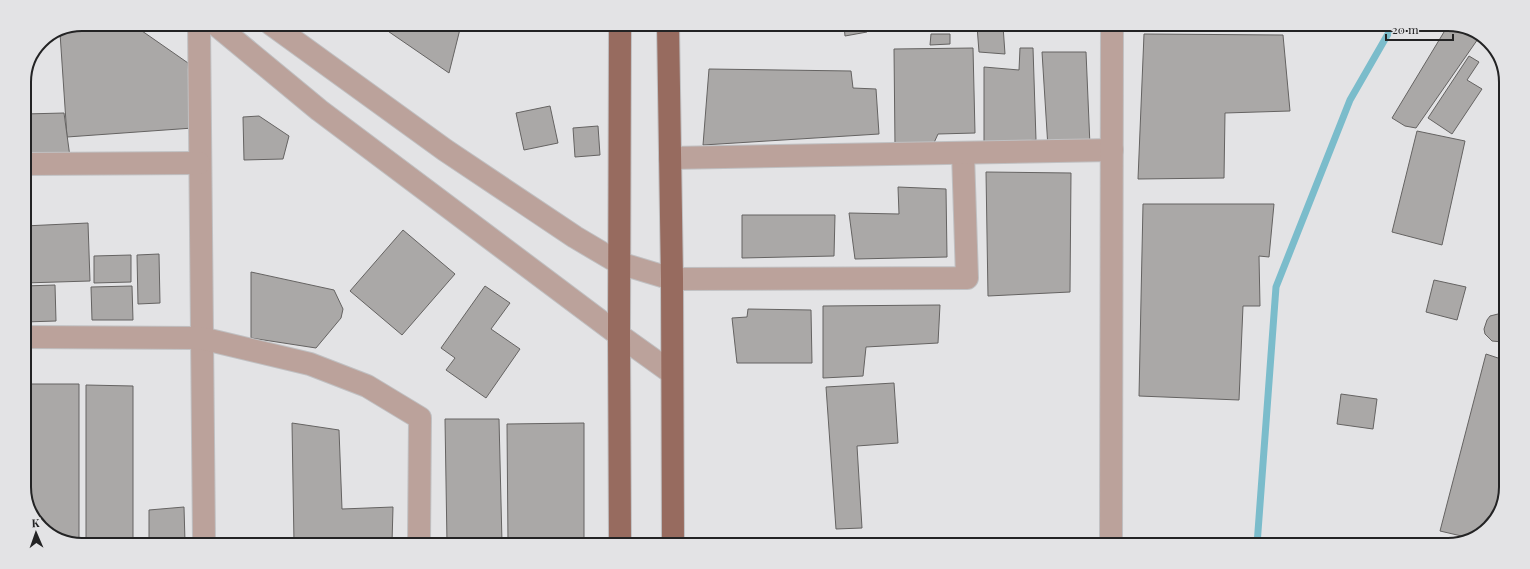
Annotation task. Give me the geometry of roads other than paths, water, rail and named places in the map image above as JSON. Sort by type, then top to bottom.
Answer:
[{"type":"main road","points":[[620,31],[620,538]]},
{"type":"main road","points":[[668,31],[672,279],[673,538]]},
{"type":"street","points":[[199,31],[199,163],[204,538]]},
{"type":"street","points":[[223,31],[319,110],[672,373]]},
{"type":"street","points":[[281,31],[445,150],[575,237],[619,263],[672,279],[967,278],[963,153]]},
{"type":"street","points":[[1111,538],[1112,31]]},
{"type":"street","points":[[670,158],[1112,150]]},
{"type":"street","points":[[31,164],[199,163]]},
{"type":"street","points":[[31,337],[201,338],[310,364],[367,386],[420,418],[419,538]]},
{"type":"waterway","points":[[1258,538],[1276,287],[1350,100],[1390,31]]}]
